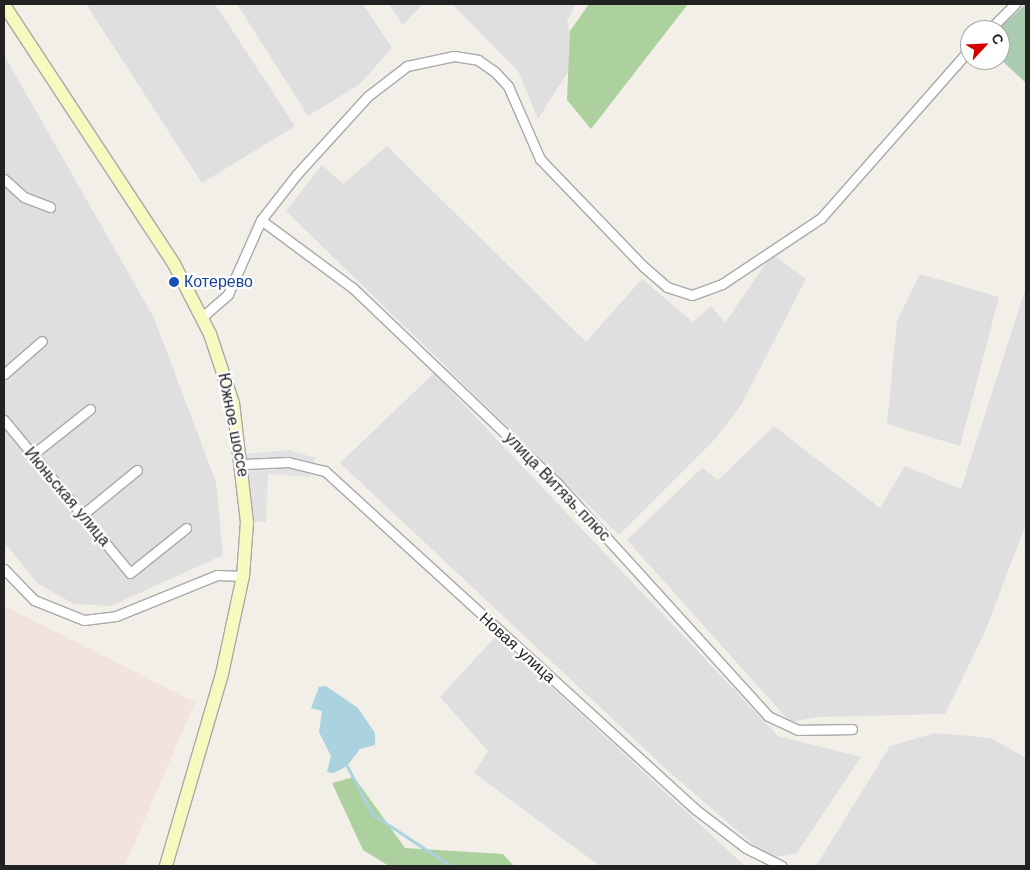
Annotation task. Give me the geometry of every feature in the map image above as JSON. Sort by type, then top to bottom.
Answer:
[{"type":"main road","name":"Южное шоссе","points":[[4,5],[152,226],[202,317],[230,391],[244,464],[247,522],[244,576],[222,674],[166,866]]},
{"type":"street","points":[[999,20],[1015,4]]},
{"type":"street","points":[[202,317],[228,294],[262,220],[333,131],[406,66],[439,58],[478,60],[508,86],[540,159],[644,267],[678,293],[704,293],[821,218],[960,60]]},
{"type":"street","points":[[4,179],[24,197],[50,208]]},
{"type":"street","name":"улица Витязь плюс","points":[[262,220],[353,288],[544,470],[768,716],[798,730],[852,729]]},
{"type":"street","points":[[4,374],[42,340]]},
{"type":"street","points":[[32,455],[90,409]]},
{"type":"street","name":"Июньская улица","points":[[4,420],[130,573],[186,528]]},
{"type":"street","name":"Новая улица","points":[[244,464],[288,462],[324,471],[695,809],[746,848],[782,866]]},
{"type":"street","points":[[82,515],[137,470]]},
{"type":"street","points":[[4,569],[34,600],[84,620],[116,616],[217,575],[244,576]]},
{"type":"shaded area","points":[[86,4],[215,4],[295,126],[202,183]]},
{"type":"shaded area","points":[[237,4],[363,4],[392,48],[360,84],[308,116]]},
{"type":"shaded area","points":[[389,4],[423,4],[403,25]]},
{"type":"shaded area","points":[[452,4],[576,4],[567,20],[576,59],[538,119],[518,71]]},
{"type":"shaded area","points":[[4,55],[154,318],[216,482],[223,555],[111,606],[74,604],[38,584],[4,542]]},
{"type":"shaded area","points":[[387,146],[586,342],[642,279],[693,322],[711,306],[725,323],[772,254],[806,279],[741,405],[716,438],[619,535],[286,211],[322,165],[343,184]]},
{"type":"shaded area","points":[[920,274],[999,297],[960,446],[887,424],[897,321]]},
{"type":"shaded area","points":[[1026,287],[1026,524],[984,634],[945,714],[819,717],[790,722],[627,540],[702,468],[718,480],[774,426],[880,508],[905,466],[961,489]]},
{"type":"shaded area","points":[[434,373],[778,736],[861,757],[797,853],[769,858],[666,769],[340,463]]},
{"type":"shaded area","points":[[289,450],[315,458],[310,477],[268,474],[266,522],[247,522],[242,454]]},
{"type":"shaded area","points":[[4,606],[195,702],[125,866],[4,866]]},
{"type":"shaded area","points":[[496,636],[745,866],[600,866],[474,773],[488,751],[440,697]]},
{"type":"shaded area","points":[[935,733],[991,738],[1026,758],[1026,866],[816,866],[890,746]]},
{"type":"green space","points":[[589,4],[688,4],[591,129],[567,100],[570,31]]},
{"type":"green space","points":[[1026,4],[1026,83],[1010,68],[1010,20],[1008,20]]},
{"type":"green space","points":[[354,777],[405,848],[503,854],[514,866],[389,866],[363,850],[332,783]]},
{"type":"water","points":[[326,686],[358,708],[375,733],[375,745],[360,749],[347,766],[334,773],[327,772],[331,756],[319,732],[322,711],[311,708],[319,687]]},
{"type":"waterway","points":[[347,766],[372,814],[451,866]]},
{"type":"place","name":"Котерево","points":[[174,282]]}]
